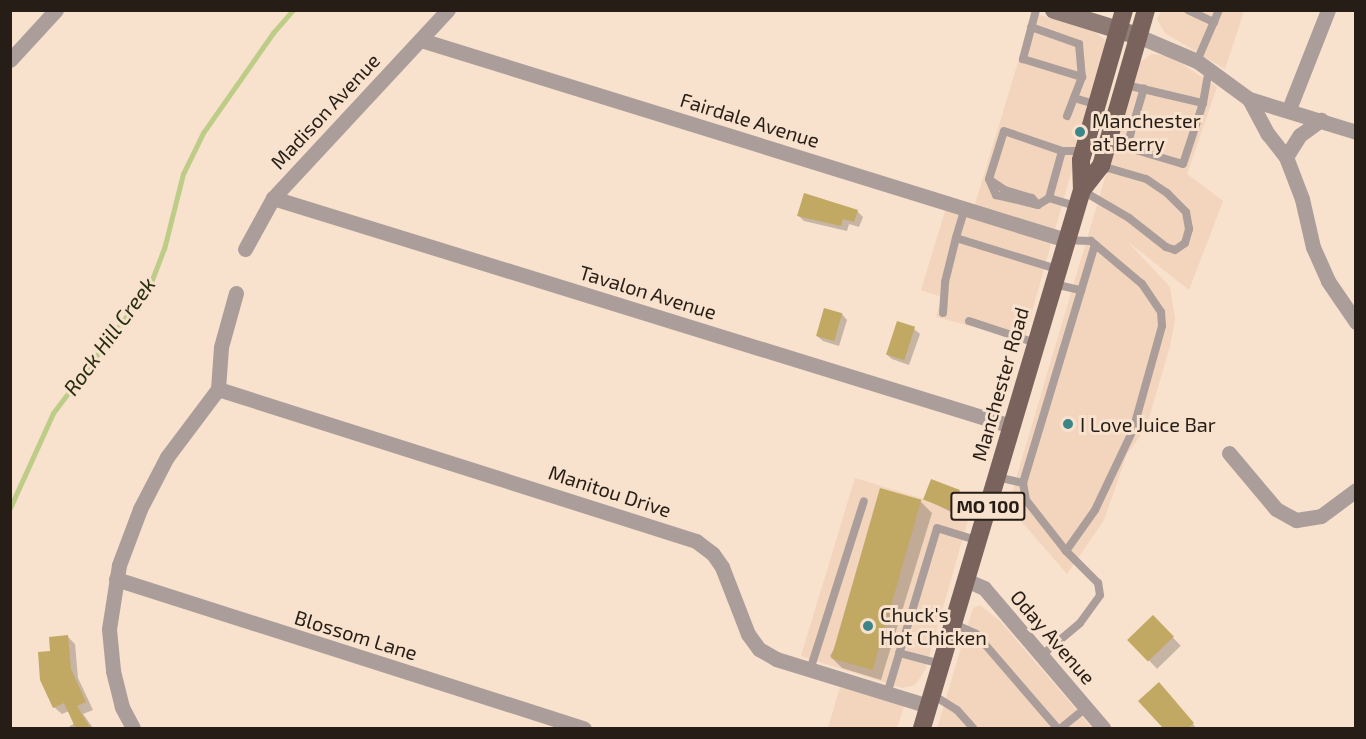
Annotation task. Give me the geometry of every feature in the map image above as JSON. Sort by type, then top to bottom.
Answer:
[{"type":"main road","name":"Manchester Road","points":[[922,729],[1079,198],[1083,151],[1124,10]]},
{"type":"main road","name":"Manchester Road","points":[[1079,198],[1118,144],[1135,86],[1138,36],[1146,10]]},
{"type":"main road","points":[[1057,11],[1138,36]]},
{"type":"street","points":[[10,60],[56,10]]},
{"type":"street","name":"Madison Avenue","points":[[245,249],[273,198],[448,10]]},
{"type":"street","points":[[1289,109],[1328,10]]},
{"type":"street","points":[[1138,36],[1203,65],[1249,99],[1289,109],[1356,132]]},
{"type":"street","name":"Fairdale Avenue","points":[[421,40],[1066,240]]},
{"type":"street","points":[[1249,99],[1268,135],[1286,157],[1302,199],[1313,247],[1328,281],[1356,322]]},
{"type":"street","points":[[1286,157],[1300,135],[1321,120]]},
{"type":"street","name":"Tavalon Avenue","points":[[273,198],[1011,426]]},
{"type":"street","points":[[133,729],[122,707],[113,670],[109,629],[116,579],[140,508],[167,457],[218,389],[221,347],[236,293]]},
{"type":"street","name":"Manitou Drive","points":[[218,389],[696,541],[713,554],[722,567],[748,634],[759,649],[810,670],[887,694],[931,700]]},
{"type":"street","points":[[1229,453],[1276,509],[1296,520],[1321,516],[1356,490]]},
{"type":"street","name":"Blossom Lane","points":[[116,579],[584,729]]},
{"type":"street","name":"Oday Avenue","points":[[966,580],[984,588],[1103,729]]},
{"type":"lane","points":[[1036,10],[1023,59],[1082,77]]},
{"type":"lane","points":[[1188,10],[1214,22]]},
{"type":"lane","points":[[1118,144],[1183,164],[1203,103],[1203,65],[1219,10]]},
{"type":"lane","points":[[1031,27],[1060,41],[1079,44],[1082,77],[1067,116]]},
{"type":"lane","points":[[1059,61],[1059,71]]},
{"type":"lane","points":[[1135,86],[1203,103]]},
{"type":"lane","points":[[1074,98],[1097,105]]},
{"type":"lane","points":[[1083,151],[1062,151],[1004,131],[989,179],[1005,190],[1032,198],[1038,205],[1049,198],[1079,198],[1122,213],[1166,247],[1175,250],[1185,243],[1189,229],[1186,212],[1167,193],[1146,179],[1101,166]]},
{"type":"lane","points":[[1049,198],[1062,151]]},
{"type":"lane","points":[[943,313],[945,282],[965,208]]},
{"type":"lane","points":[[956,238],[1055,276],[1081,290]]},
{"type":"lane","points":[[1066,240],[1083,239],[1095,245],[1154,297],[1162,326],[1133,430],[1095,510],[1066,551]]},
{"type":"lane","points":[[1041,656],[1080,622],[1100,595],[1098,583],[1066,551],[1026,500],[1023,483],[1095,245]]},
{"type":"lane","points":[[969,321],[1036,343]]},
{"type":"lane","points":[[997,477],[1023,483]]},
{"type":"lane","points":[[810,670],[864,501]]},
{"type":"lane","points":[[887,694],[937,528],[978,541]]},
{"type":"lane","points":[[953,624],[976,634],[1059,729],[1086,708]]},
{"type":"lane","points":[[898,653],[941,664]]},
{"type":"lane","points":[[931,700],[957,710],[972,729]]},
{"type":"shaded area","points":[[1161,11],[1244,11],[1225,69],[1165,33],[1157,19]]},
{"type":"shaded area","points":[[1033,13],[1095,32],[1105,40],[1105,52],[1024,340],[936,317],[942,297],[921,290],[946,208],[972,214]]},
{"type":"shaded area","points":[[1152,54],[1170,56],[1217,87],[1187,174],[1223,201],[1189,290],[1127,241],[1170,287],[1175,319],[1170,346],[1146,428],[1127,454],[1104,520],[1067,574],[1008,506],[1139,63]]},
{"type":"shaded area","points":[[855,478],[970,513],[925,670],[915,685],[902,688],[801,656]]},
{"type":"shaded area","points":[[980,605],[1001,622],[1092,728],[937,728],[973,608]]},
{"type":"shaded area","points":[[840,687],[904,706],[897,728],[828,728]]},
{"type":"building","points":[[804,193],[858,210],[854,222],[843,219],[841,226],[797,216]]},
{"type":"building","points":[[824,308],[842,313],[834,341],[816,336]]},
{"type":"building","points":[[897,321],[915,327],[904,360],[886,354]]},
{"type":"building","points":[[931,479],[960,490],[952,511],[923,500]]},
{"type":"building","points":[[880,488],[921,500],[873,670],[831,658]]},
{"type":"building","points":[[1153,615],[1174,637],[1148,662],[1127,640]]},
{"type":"building","points":[[68,635],[71,669],[86,702],[77,706],[91,729],[76,729],[64,703],[53,708],[40,680],[38,652],[50,651],[49,637]]},
{"type":"building","points":[[1159,682],[1194,723],[1187,729],[1164,729],[1138,701]]},
{"type":"waterway","name":"Rock Hill Creek","points":[[10,508],[53,413],[150,285],[164,249],[183,174],[203,133],[273,33],[293,10]]},
{"type":"place","name":"Manchester at Berry","points":[[1080,132]]},
{"type":"place","name":"I Love Juice Bar","points":[[1068,424]]},
{"type":"place","name":"Chuck's Hot Chicken","points":[[868,626]]}]
